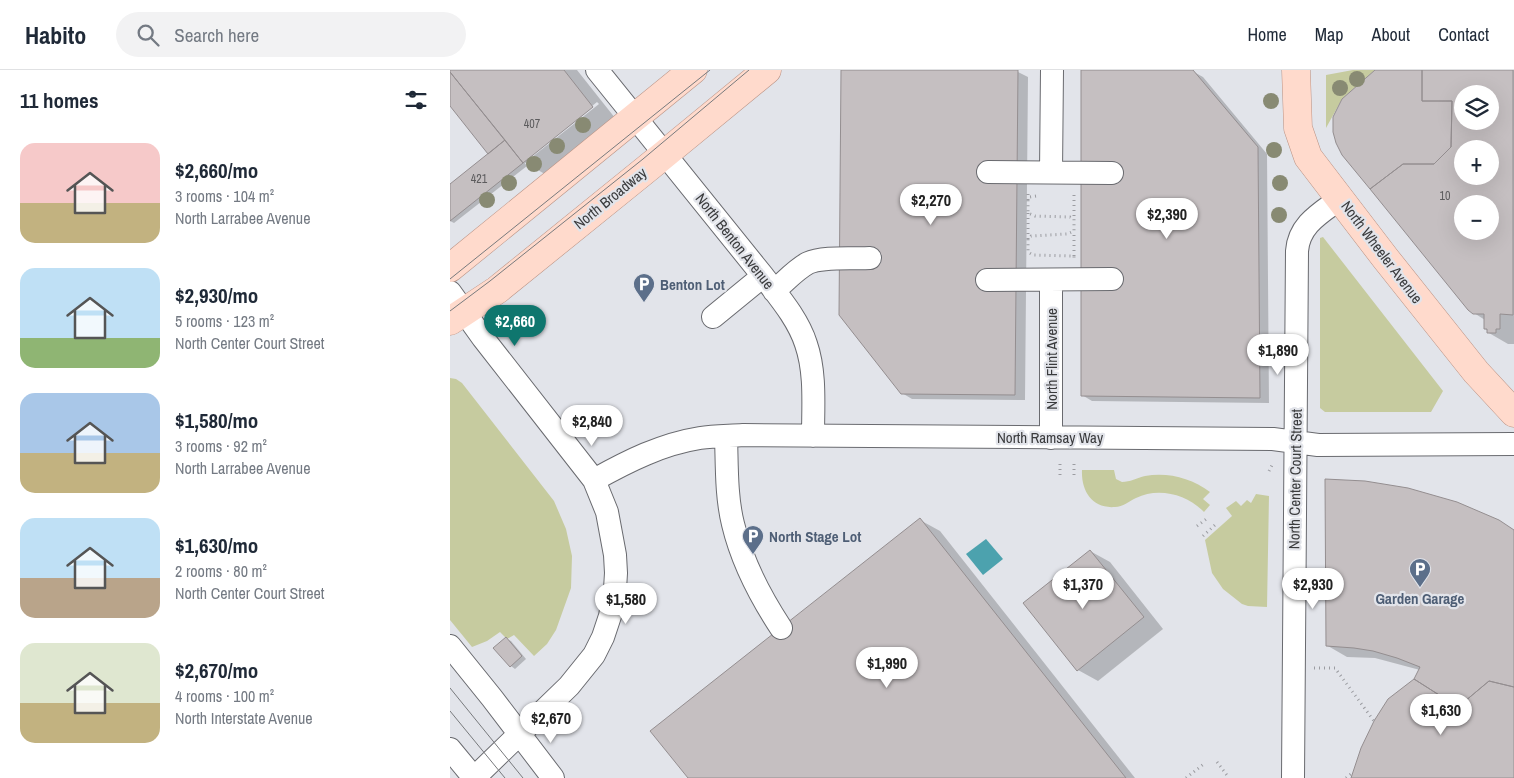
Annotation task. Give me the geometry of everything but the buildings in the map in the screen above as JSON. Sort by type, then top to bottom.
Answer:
[{"type":"main road","points":[[450,268],[693,70]]},
{"type":"main road","name":"North Broadway","points":[[455,308],[497,290],[767,70]]},
{"type":"main road","name":"North Wheeler Avenue","points":[[1296,70],[1296,116],[1302,142],[1308,157],[1476,372],[1514,413]]},
{"type":"street","name":"North Benton Avenue","points":[[598,70],[769,284],[786,306],[801,331],[806,345],[813,384],[813,436]]},
{"type":"street","points":[[1051,172],[1052,70]]},
{"type":"street","points":[[988,172],[1112,173]]},
{"type":"street","name":"North Center Court Street","points":[[1293,778],[1298,241],[1305,227],[1341,198]]},
{"type":"street","points":[[713,317],[809,262],[827,259],[870,258]]},
{"type":"street","points":[[987,280],[1112,279]]},
{"type":"street","name":"North Flint Avenue","points":[[1051,280],[1051,438]]},
{"type":"street","points":[[450,749],[474,778],[584,670],[594,656],[603,637],[610,616],[615,589],[615,555],[607,512],[594,480],[455,308]]},
{"type":"street","points":[[726,436],[728,490],[732,523],[743,557],[760,596],[780,628]]},
{"type":"street","name":"North Ramsay Way","points":[[594,480],[626,462],[663,447],[700,438],[726,436],[1274,439],[1318,445],[1514,444]]},
{"type":"street","points":[[450,646],[553,778]]},
{"type":"path","points":[[1051,172],[1073,180],[1074,219],[1074,269],[1051,280]]},
{"type":"path","points":[[1044,196],[1030,197],[1028,200],[1028,252],[1030,254],[1074,256]]},
{"type":"path","points":[[1028,213],[1035,216],[1067,216],[1074,219]]},
{"type":"path","points":[[1028,239],[1035,236],[1067,234],[1074,231]]},
{"type":"path","points":[[1269,471],[1273,463]]},
{"type":"path","points":[[1060,464],[1060,476]]},
{"type":"path","points":[[1074,464],[1074,476]]},
{"type":"path","points":[[1197,526],[1209,517]]},
{"type":"path","points":[[1203,536],[1216,525]]},
{"type":"path","points":[[1342,677],[1374,721]]},
{"type":"path","points":[[1217,762],[1228,778]]},
{"type":"path","points":[[1186,778],[1205,763]]},
{"type":"path","points":[[1346,778],[1352,773]]},
{"type":"green space","points":[[1353,70],[1375,70],[1342,99],[1326,128],[1326,75]]},
{"type":"green space","points":[[1323,237],[1443,391],[1431,412],[1325,412],[1320,408],[1320,238]]},
{"type":"green space","points":[[450,378],[462,383],[554,501],[566,529],[572,556],[571,588],[556,630],[547,644],[534,656],[514,635],[507,639],[500,632],[487,641],[472,647],[450,620]]},
{"type":"green space","points":[[1082,470],[1114,470],[1116,479],[1122,482],[1154,475],[1179,477],[1195,483],[1210,492],[1203,499],[1210,505],[1204,512],[1181,497],[1172,494],[1154,493],[1136,498],[1118,507],[1107,507],[1094,502],[1090,497],[1084,485]]},
{"type":"green space","points":[[1256,494],[1269,496],[1267,607],[1242,604],[1223,589],[1212,573],[1205,540],[1232,516],[1226,508],[1236,501],[1241,506],[1247,500],[1251,503]]},
{"type":"water","points":[[986,539],[1003,559],[983,575],[966,554]]},
{"type":"tram line","points":[[450,279],[710,70]]},
{"type":"tram line","points":[[450,311],[643,159],[749,70]]},
{"type":"tram line","points":[[450,688],[523,778]]},
{"type":"tram line","points":[[450,711],[505,778]]},
{"type":"place","name":"Benton Lot","points":[[644,303]]},
{"type":"place","name":"North Stage Lot","points":[[753,555]]},
{"type":"place","name":"Garden Garage","points":[[1420,588]]}]
